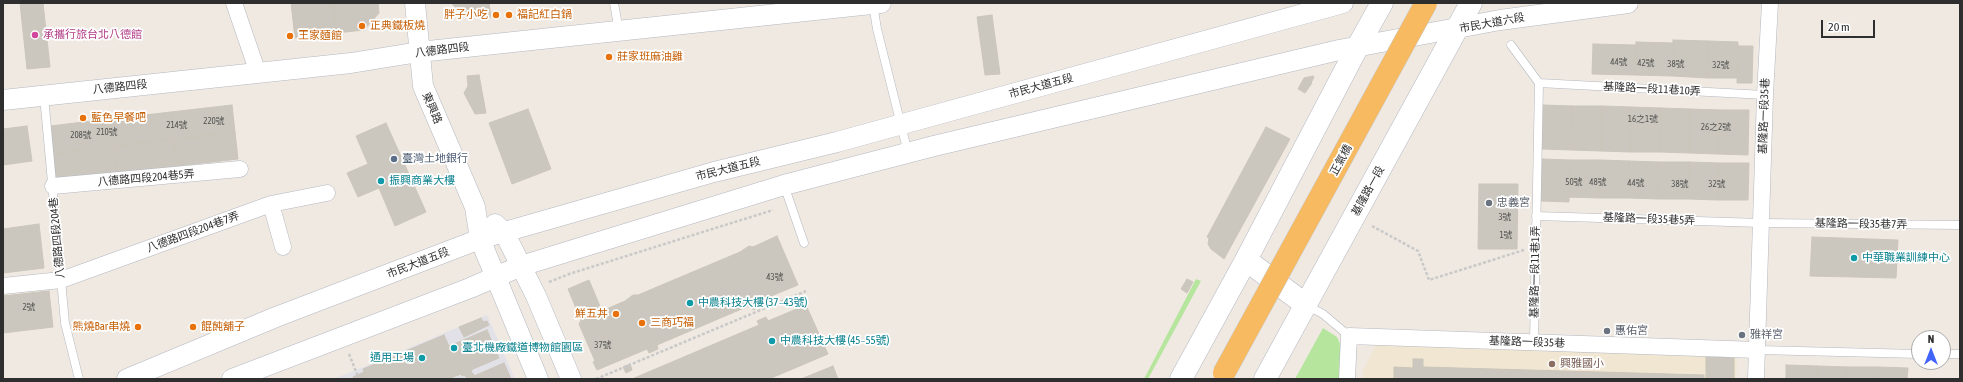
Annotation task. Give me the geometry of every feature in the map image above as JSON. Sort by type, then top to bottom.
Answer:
[{"type":"highway","name":"正氣橋","points":[[1226,370],[1426,3]]},
{"type":"main road","points":[[1181,379],[1246,260],[1382,3]]},
{"type":"main road","name":"基隆路一段","points":[[1265,379],[1471,3]]},
{"type":"main road","points":[[1246,260],[1306,305]]},
{"type":"street","points":[[234,3],[258,73]]},
{"type":"street","name":"東興路","points":[[415,3],[423,86],[476,207],[480,239],[538,379]]},
{"type":"street","name":"市民大道五段","points":[[127,379],[276,317],[480,239],[714,172],[901,124],[1344,3]]},
{"type":"street","name":"市民大道六段","points":[[1358,46],[1500,20],[1628,3]]},
{"type":"street","name":"基隆路一段35巷","points":[[1756,379],[1765,95],[1770,3]]},
{"type":"street","name":"八德路四段","points":[[3,100],[365,61],[419,52],[877,4]]},
{"type":"street","points":[[232,379],[496,278],[521,266],[784,185],[908,153],[1358,46]]},
{"type":"street","name":"八德路四段204巷5弄","points":[[53,186],[240,169]]},
{"type":"street","name":"八德路四段204巷7弄","points":[[3,286],[61,280],[271,204],[327,193]]},
{"type":"street","points":[[271,204],[283,247]]},
{"type":"street","name":"東興路","points":[[476,207],[504,232],[536,296],[571,379]]},
{"type":"street","points":[[1347,379],[1349,336]]},
{"type":"street","name":"基隆路一段35巷","points":[[1349,336],[1758,350]]},
{"type":"lane","points":[[614,3],[618,31]]},
{"type":"lane","points":[[877,4],[877,29],[908,153]]},
{"type":"lane","points":[[1510,45],[1539,83]]},
{"type":"lane","name":"基隆路一段11巷10弄","points":[[1539,83],[1765,95]]},
{"type":"lane","name":"基隆路一段11巷1弄","points":[[1534,342],[1539,83]]},
{"type":"lane","name":"八德路四段204巷","points":[[44,96],[64,323],[79,379]]},
{"type":"lane","points":[[784,185],[804,243]]},
{"type":"lane","name":"基隆路一段35巷5弄","points":[[1536,216],[1761,223]]},
{"type":"lane","name":"基隆路一段35巷7弄","points":[[1761,223],[1960,225]]},
{"type":"lane","points":[[1306,305],[1323,314],[1349,336]]},
{"type":"lane","points":[[1758,350],[1911,354]]},
{"type":"path","points":[[548,282],[569,274],[773,210]]},
{"type":"path","points":[[1354,216],[1418,251],[1429,280],[1522,250],[1536,250]]},
{"type":"path","points":[[596,379],[806,292]]},
{"type":"path","points":[[348,352],[359,379]]},
{"type":"shaded area","name":"臺北機廠鐵道博物館園區","points":[[487,315],[515,379],[333,379],[356,370]]},
{"type":"shaded area","name":"興雅國小","points":[[1376,345],[1734,354],[1737,359],[1736,379],[1363,379],[1363,371]]},
{"type":"green space","points":[[1196,279],[1201,281],[1148,379],[1144,379]]},
{"type":"green space","points":[[1323,328],[1337,337],[1341,346],[1339,379],[1295,379]]},
{"type":"building","name":"承攜行旅台北八德館","points":[[20,3],[43,3],[50,67],[27,69]]},
{"type":"building","points":[[291,3],[333,3],[336,33],[295,38]]},
{"type":"building","points":[[333,3],[378,3],[379,13],[364,30],[336,33]]},
{"type":"building","points":[[452,3],[489,3],[491,17],[469,18]]},
{"type":"building","points":[[992,15],[1000,74],[985,75],[977,17]]},
{"type":"building","points":[[1673,40],[1708,41],[1707,78],[1672,76]]},
{"type":"building","points":[[1708,41],[1738,42],[1737,78],[1707,78]]},
{"type":"building","points":[[1636,42],[1673,43],[1672,76],[1635,75]]},
{"type":"building","points":[[1593,44],[1636,45],[1635,75],[1592,74]]},
{"type":"building","points":[[1738,46],[1753,46],[1752,83],[1737,83]]},
{"type":"building","points":[[479,75],[486,113],[475,114],[464,93],[468,86],[467,76]]},
{"type":"building","points":[[1313,76],[1312,83],[1305,93],[1298,89],[1304,78]]},
{"type":"building","points":[[232,105],[235,132],[174,139],[171,112]]},
{"type":"building","points":[[1543,105],[1572,106],[1571,150],[1542,149]]},
{"type":"building","points":[[1572,106],[1602,106],[1601,151],[1571,150]]},
{"type":"building","points":[[1602,106],[1631,107],[1630,152],[1601,151]]},
{"type":"building","points":[[1631,107],[1661,108],[1660,152],[1630,152]]},
{"type":"building","points":[[1661,108],[1690,109],[1689,153],[1660,152]]},
{"type":"building","points":[[528,109],[551,169],[512,184],[489,123]]},
{"type":"building","points":[[1690,109],[1720,110],[1718,154],[1689,153]]},
{"type":"building","points":[[1720,110],[1749,110],[1748,155],[1718,154]]},
{"type":"building","points":[[171,112],[174,139],[113,146],[110,119]]},
{"type":"building","points":[[110,119],[113,146],[53,154],[50,126]]},
{"type":"building","name":"振興商業大樓","points":[[386,123],[426,212],[395,226],[379,188],[358,197],[347,173],[368,164],[356,136]]},
{"type":"building","points":[[27,126],[32,161],[3,165],[3,129]]},
{"type":"building","points":[[1266,127],[1290,139],[1224,259],[1211,249],[1208,244],[1209,238],[1207,237]]},
{"type":"building","points":[[235,132],[238,159],[177,166],[174,139]]},
{"type":"building","points":[[174,139],[177,166],[117,173],[113,146]]},
{"type":"building","points":[[113,146],[117,173],[56,180],[53,154]]},
{"type":"building","points":[[1542,159],[1570,160],[1569,202],[1541,201]]},
{"type":"building","points":[[1570,160],[1600,160],[1599,198],[1569,197]]},
{"type":"building","points":[[1600,160],[1629,161],[1629,198],[1599,198]]},
{"type":"building","points":[[1629,161],[1659,162],[1658,199],[1629,198]]},
{"type":"building","points":[[1659,162],[1689,162],[1688,199],[1658,199]]},
{"type":"building","points":[[1689,162],[1719,163],[1718,200],[1688,199]]},
{"type":"building","points":[[1719,163],[1749,163],[1748,200],[1718,200]]},
{"type":"building","points":[[1479,184],[1518,184],[1517,249],[1478,249]]},
{"type":"building","points":[[39,224],[44,268],[3,273],[3,229]]},
{"type":"building","name":"中農科技大樓 (37~43號)","points":[[777,236],[798,285],[759,301],[761,306],[753,310],[751,305],[657,345],[658,349],[649,353],[647,349],[597,370],[593,362],[595,361],[579,324],[581,320],[568,289],[589,280],[602,311],[625,301],[633,295],[638,295],[740,252],[749,246],[753,247]]},
{"type":"building","name":"中華職業訓練中心","points":[[1812,237],[1898,240],[1896,278],[1810,276]]},
{"type":"building","points":[[1187,279],[1193,282],[1187,293],[1181,289]]},
{"type":"building","points":[[49,291],[53,327],[3,333],[3,296]]},
{"type":"building","name":"中農科技大樓 (45~55號)","points":[[806,305],[828,354],[769,379],[632,379],[759,325],[757,321],[766,317],[768,321]]},
{"type":"building","points":[[481,318],[483,322],[487,321],[489,325],[464,337],[459,327]]},
{"type":"building","points":[[487,330],[499,358],[461,374],[449,346]]},
{"type":"building","name":"通用工場","points":[[444,335],[461,374],[448,379],[367,379],[363,369]]},
{"type":"building","points":[[1706,357],[1734,358],[1734,379],[1706,379]]},
{"type":"building","points":[[1413,359],[1423,359],[1423,367],[1704,375],[1704,379],[1394,379],[1394,367],[1413,368]]},
{"type":"building","points":[[504,363],[511,379],[467,379],[474,376]]},
{"type":"building","points":[[630,364],[632,370],[626,373],[623,367]]},
{"type":"building","points":[[1786,365],[1817,366],[1816,379],[1786,379]]},
{"type":"building","name":"中農科技大樓 (45~55號)","points":[[833,366],[838,379],[801,379]]},
{"type":"building","points":[[1817,366],[1847,367],[1847,379],[1816,379]]},
{"type":"building","points":[[1847,367],[1878,367],[1877,379],[1847,379]]},
{"type":"building","points":[[1878,367],[1908,368],[1907,379],[1877,379]]},
{"type":"building","points":[[472,369],[471,374],[473,373],[474,376],[468,379],[464,375],[462,376],[461,374]]},
{"type":"building","points":[[364,372],[367,379],[354,379],[353,377]]},
{"type":"place","name":"胖子小吃","points":[[496,15]]},
{"type":"place","name":"福記紅白鍋","points":[[509,15]]},
{"type":"place","name":"正典鐵板燒","points":[[362,26]]},
{"type":"place","name":"承攜行旅台北八德館","points":[[35,35]]},
{"type":"place","name":"王家麵館","points":[[290,36]]},
{"type":"place","name":"莊家班麻油雞","points":[[609,57]]},
{"type":"place","name":"藍色早餐吧","points":[[83,118]]},
{"type":"place","name":"臺灣土地銀行","points":[[394,159]]},
{"type":"place","name":"振興商業大樓","points":[[381,181]]},
{"type":"place","name":"忠義宮","points":[[1489,203]]},
{"type":"place","name":"中華職業訓練中心","points":[[1854,258]]},
{"type":"place","name":"中農科技大樓 (37~43號)","points":[[690,303]]},
{"type":"place","name":"鮮五丼","points":[[616,314]]},
{"type":"place","name":"三商巧福","points":[[642,323]]},
{"type":"place","name":"熊燒Bar串燒","points":[[138,327]]},
{"type":"place","name":"餛飩舖子","points":[[193,327]]},
{"type":"place","name":"惠佑宮","points":[[1607,331]]},
{"type":"place","name":"雅祥宮","points":[[1742,335]]},
{"type":"place","name":"中農科技大樓 (45~55號)","points":[[772,341]]},
{"type":"place","name":"臺北機廠鐵道博物館園區","points":[[454,348]]},
{"type":"place","name":"通用工場","points":[[422,358]]},
{"type":"place","name":"興雅國小","points":[[1552,364]]}]
